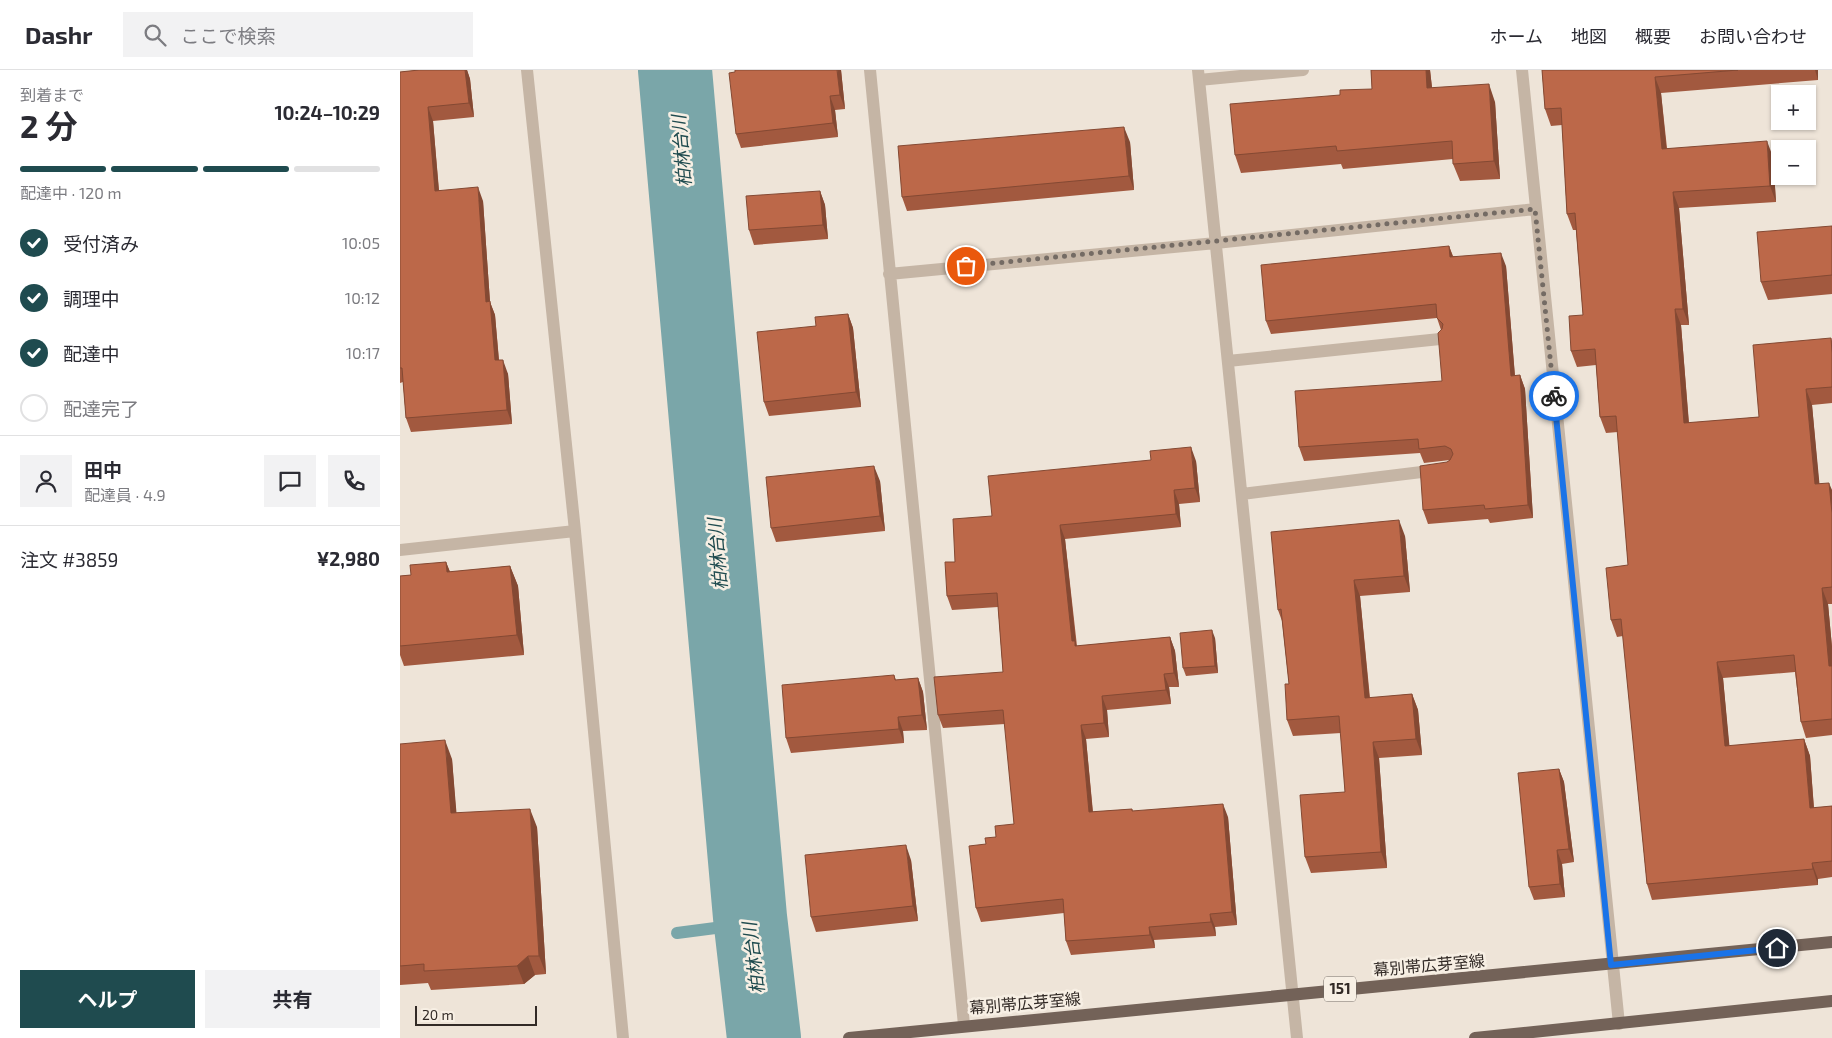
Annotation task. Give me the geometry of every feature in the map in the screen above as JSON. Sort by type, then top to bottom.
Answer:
[{"type":"main road","name":"幕別帯広芽室線","points":[[849,1038],[964,1025],[1611,965],[1832,942]]},
{"type":"main road","points":[[1475,1038],[1832,1001]]},
{"type":"street","points":[[527,70],[575,532],[623,1038]]},
{"type":"street","points":[[870,70],[888,274],[964,1025]]},
{"type":"street","points":[[1297,1038],[1199,75],[1302,70]]},
{"type":"street","points":[[1522,70],[1611,965],[1619,1024]]},
{"type":"street","points":[[888,274],[1216,243],[1535,209]]},
{"type":"street","points":[[1228,361],[1440,339]]},
{"type":"street","points":[[1242,494],[1450,468]]},
{"type":"street","points":[[400,550],[575,532]]},
{"type":"building","points":[[465,70],[469,103],[428,107],[435,191],[478,187],[486,302],[490,301],[495,360],[503,360],[507,410],[406,418],[402,368],[400,368],[400,72]]},
{"type":"building","points":[[735,70],[837,70],[840,95],[830,96],[833,123],[736,134],[729,73],[735,72]]},
{"type":"building","points":[[1371,70],[1426,70],[1427,88],[1489,84],[1494,161],[1453,164],[1452,141],[1337,151],[1336,146],[1235,155],[1230,104],[1340,95],[1340,90],[1372,89]]},
{"type":"building","points":[[1542,70],[1738,70],[1655,77],[1662,149],[1767,141],[1770,186],[1673,192],[1683,309],[1675,309],[1684,423],[1759,417],[1753,345],[1831,338],[1832,387],[1806,389],[1815,484],[1829,483],[1832,513],[1832,587],[1822,588],[1829,666],[1832,666],[1832,719],[1801,722],[1794,655],[1717,662],[1725,746],[1804,739],[1810,808],[1832,806],[1832,861],[1812,863],[1813,869],[1647,884],[1621,619],[1611,620],[1606,568],[1628,565],[1616,416],[1600,417],[1595,349],[1571,351],[1569,316],[1583,315],[1575,213],[1567,214],[1561,108],[1545,109]]},
{"type":"building","points":[[1124,127],[1129,176],[902,197],[898,146]]},
{"type":"building","points":[[820,191],[823,225],[749,230],[746,196]]},
{"type":"building","points":[[1832,226],[1832,275],[1761,282],[1757,232]]},
{"type":"building","points":[[1449,246],[1450,257],[1501,253],[1511,376],[1520,375],[1528,505],[1485,509],[1484,505],[1423,510],[1420,466],[1447,462],[1453,454],[1451,449],[1445,446],[1419,449],[1418,439],[1299,447],[1295,391],[1442,381],[1438,333],[1442,329],[1443,324],[1437,318],[1436,304],[1266,321],[1261,265]]},
{"type":"building","points":[[848,314],[856,392],[764,402],[757,332],[816,326],[815,317]]},
{"type":"building","points":[[1191,447],[1195,488],[1174,490],[1176,514],[1060,525],[1072,641],[1075,641],[1075,646],[1170,637],[1174,673],[1164,674],[1166,690],[1102,696],[1104,723],[1081,725],[1089,812],[1132,809],[1132,811],[1223,804],[1232,912],[1210,914],[1211,922],[1149,927],[1150,935],[1066,941],[1063,899],[976,908],[969,846],[986,844],[985,838],[996,837],[995,826],[1014,824],[1003,710],[938,715],[934,677],[1003,672],[997,593],[947,596],[945,562],[955,562],[953,519],[992,516],[988,476],[1151,460],[1150,451]]},
{"type":"building","points":[[874,466],[880,516],[771,528],[766,477]]},
{"type":"building","points":[[1399,520],[1404,576],[1354,580],[1365,698],[1412,694],[1416,739],[1373,742],[1381,852],[1305,857],[1300,795],[1345,792],[1339,716],[1287,720],[1285,684],[1289,684],[1281,609],[1278,610],[1271,532]]},
{"type":"building","points":[[446,562],[447,572],[510,566],[517,635],[400,646],[400,576],[411,575],[410,565]]},
{"type":"building","points":[[1212,630],[1215,666],[1183,668],[1180,633]]},
{"type":"building","points":[[894,675],[895,680],[918,678],[922,715],[898,717],[899,729],[786,738],[782,685]]},
{"type":"building","points":[[445,740],[451,813],[530,809],[539,956],[528,956],[517,966],[424,971],[424,964],[400,966],[400,744]]},
{"type":"building","points":[[1559,769],[1569,849],[1557,850],[1560,884],[1529,887],[1518,773]]},
{"type":"building","points":[[906,845],[913,906],[811,917],[805,855]]},
{"type":"waterway","name":"柏林台川","points":[[675,70],[750,917],[764,1038]]},
{"type":"waterway","points":[[677,933],[723,927],[750,917]]},
{"type":"way so far","points":[[966,266],[1216,243],[1535,209],[1554,396]]},
{"type":"route","points":[[1554,396],[1611,965],[1777,948]]}]
